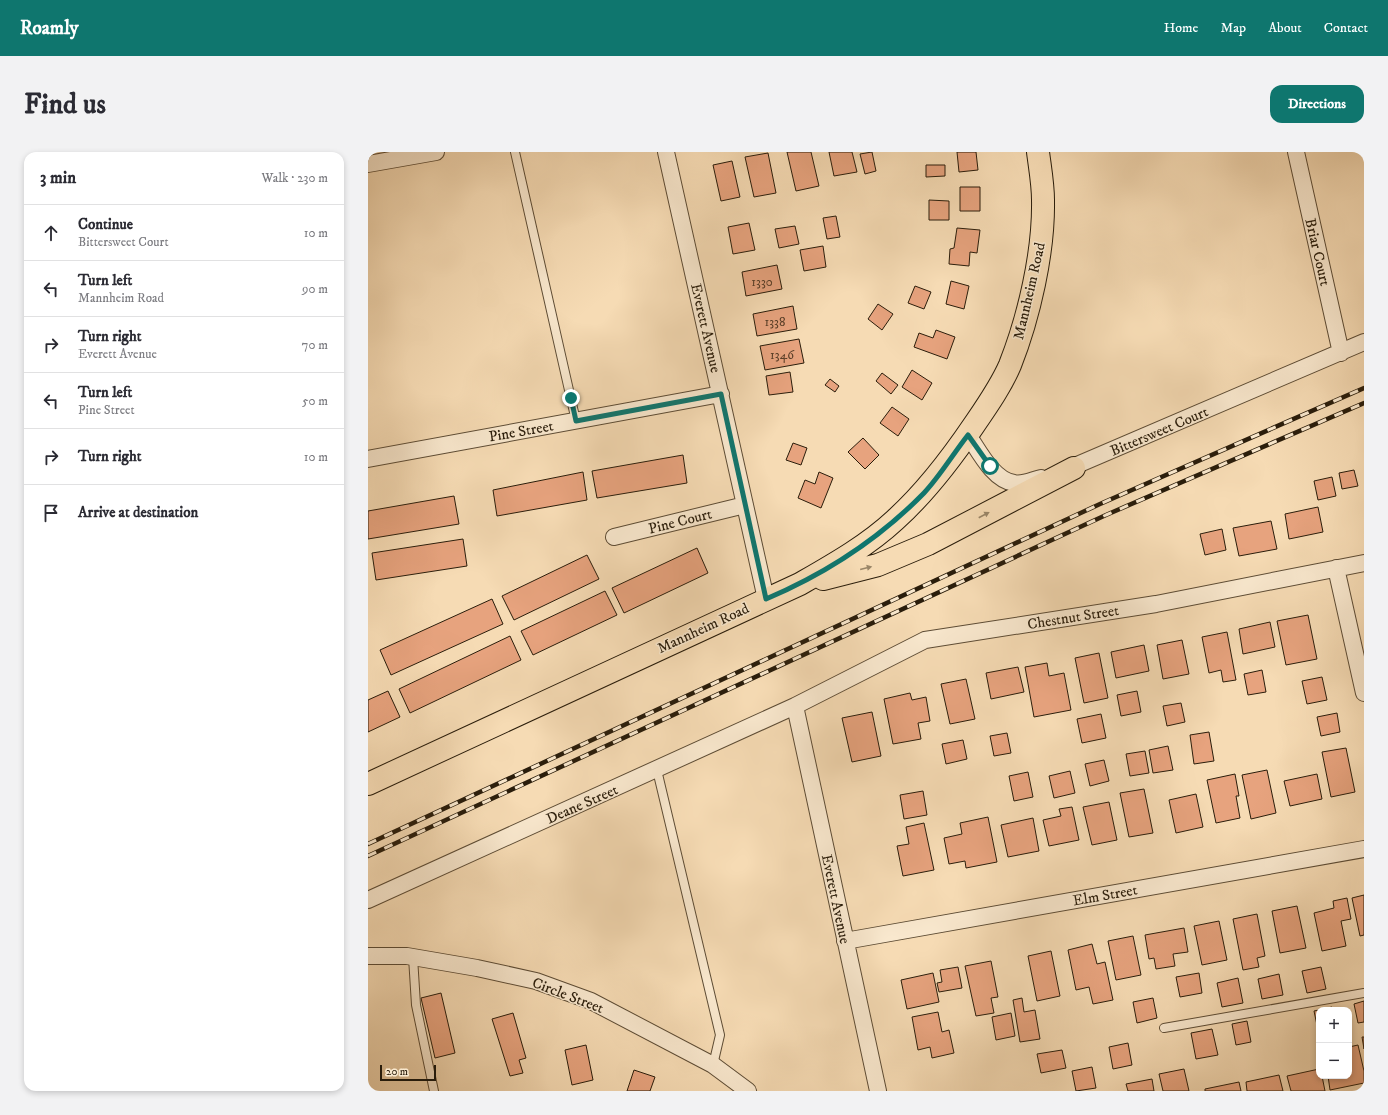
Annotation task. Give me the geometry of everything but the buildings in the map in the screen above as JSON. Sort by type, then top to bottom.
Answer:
[{"type":"main road","name":"Mannheim Road","points":[[368,784],[800,584],[851,554],[894,521],[925,492],[988,406],[1009,367],[1025,324],[1041,238],[1043,199],[1038,152]]},
{"type":"main road","points":[[800,584],[878,565],[928,544],[1074,468]]},
{"type":"street","points":[[368,164],[436,152]]},
{"type":"street","name":"Everett Avenue","points":[[666,152],[766,599]]},
{"type":"street","name":"Briar Court","points":[[1296,152],[1341,353]]},
{"type":"street","name":"Bittersweet Court","points":[[968,435],[990,466],[1004,480],[1013,483],[1022,483],[1074,468],[1364,342]]},
{"type":"street","name":"Pine Street","points":[[368,459],[721,394]]},
{"type":"street","name":"Pine Court","points":[[614,538],[745,504]]},
{"type":"street","name":"Chestnut Street","points":[[795,706],[925,640],[1156,604],[1364,563]]},
{"type":"street","points":[[1336,568],[1364,693]]},
{"type":"street","name":"Everett Avenue","points":[[795,706],[878,1091]]},
{"type":"street","name":"Deane Street","points":[[368,900],[795,706]]},
{"type":"street","name":"Elm Street","points":[[845,941],[1364,849]]},
{"type":"street","name":"Circle Street","points":[[368,956],[413,957],[478,968],[536,981],[584,998],[713,1065],[748,1091]]},
{"type":"lane","points":[[515,152],[576,421]]},
{"type":"lane","points":[[657,770],[720,1035],[713,1065]]},
{"type":"lane","points":[[413,957],[416,1005],[434,1091]]},
{"type":"lane","points":[[1164,1028],[1364,993]]},
{"type":"railway","points":[[368,844],[1100,504],[1364,388]]},
{"type":"railway","points":[[368,856],[1106,515],[1364,403]]},
{"type":"route","points":[[571,398],[576,421],[721,394],[766,599],[800,584],[851,554],[894,521],[925,492],[968,435],[990,466]]}]
